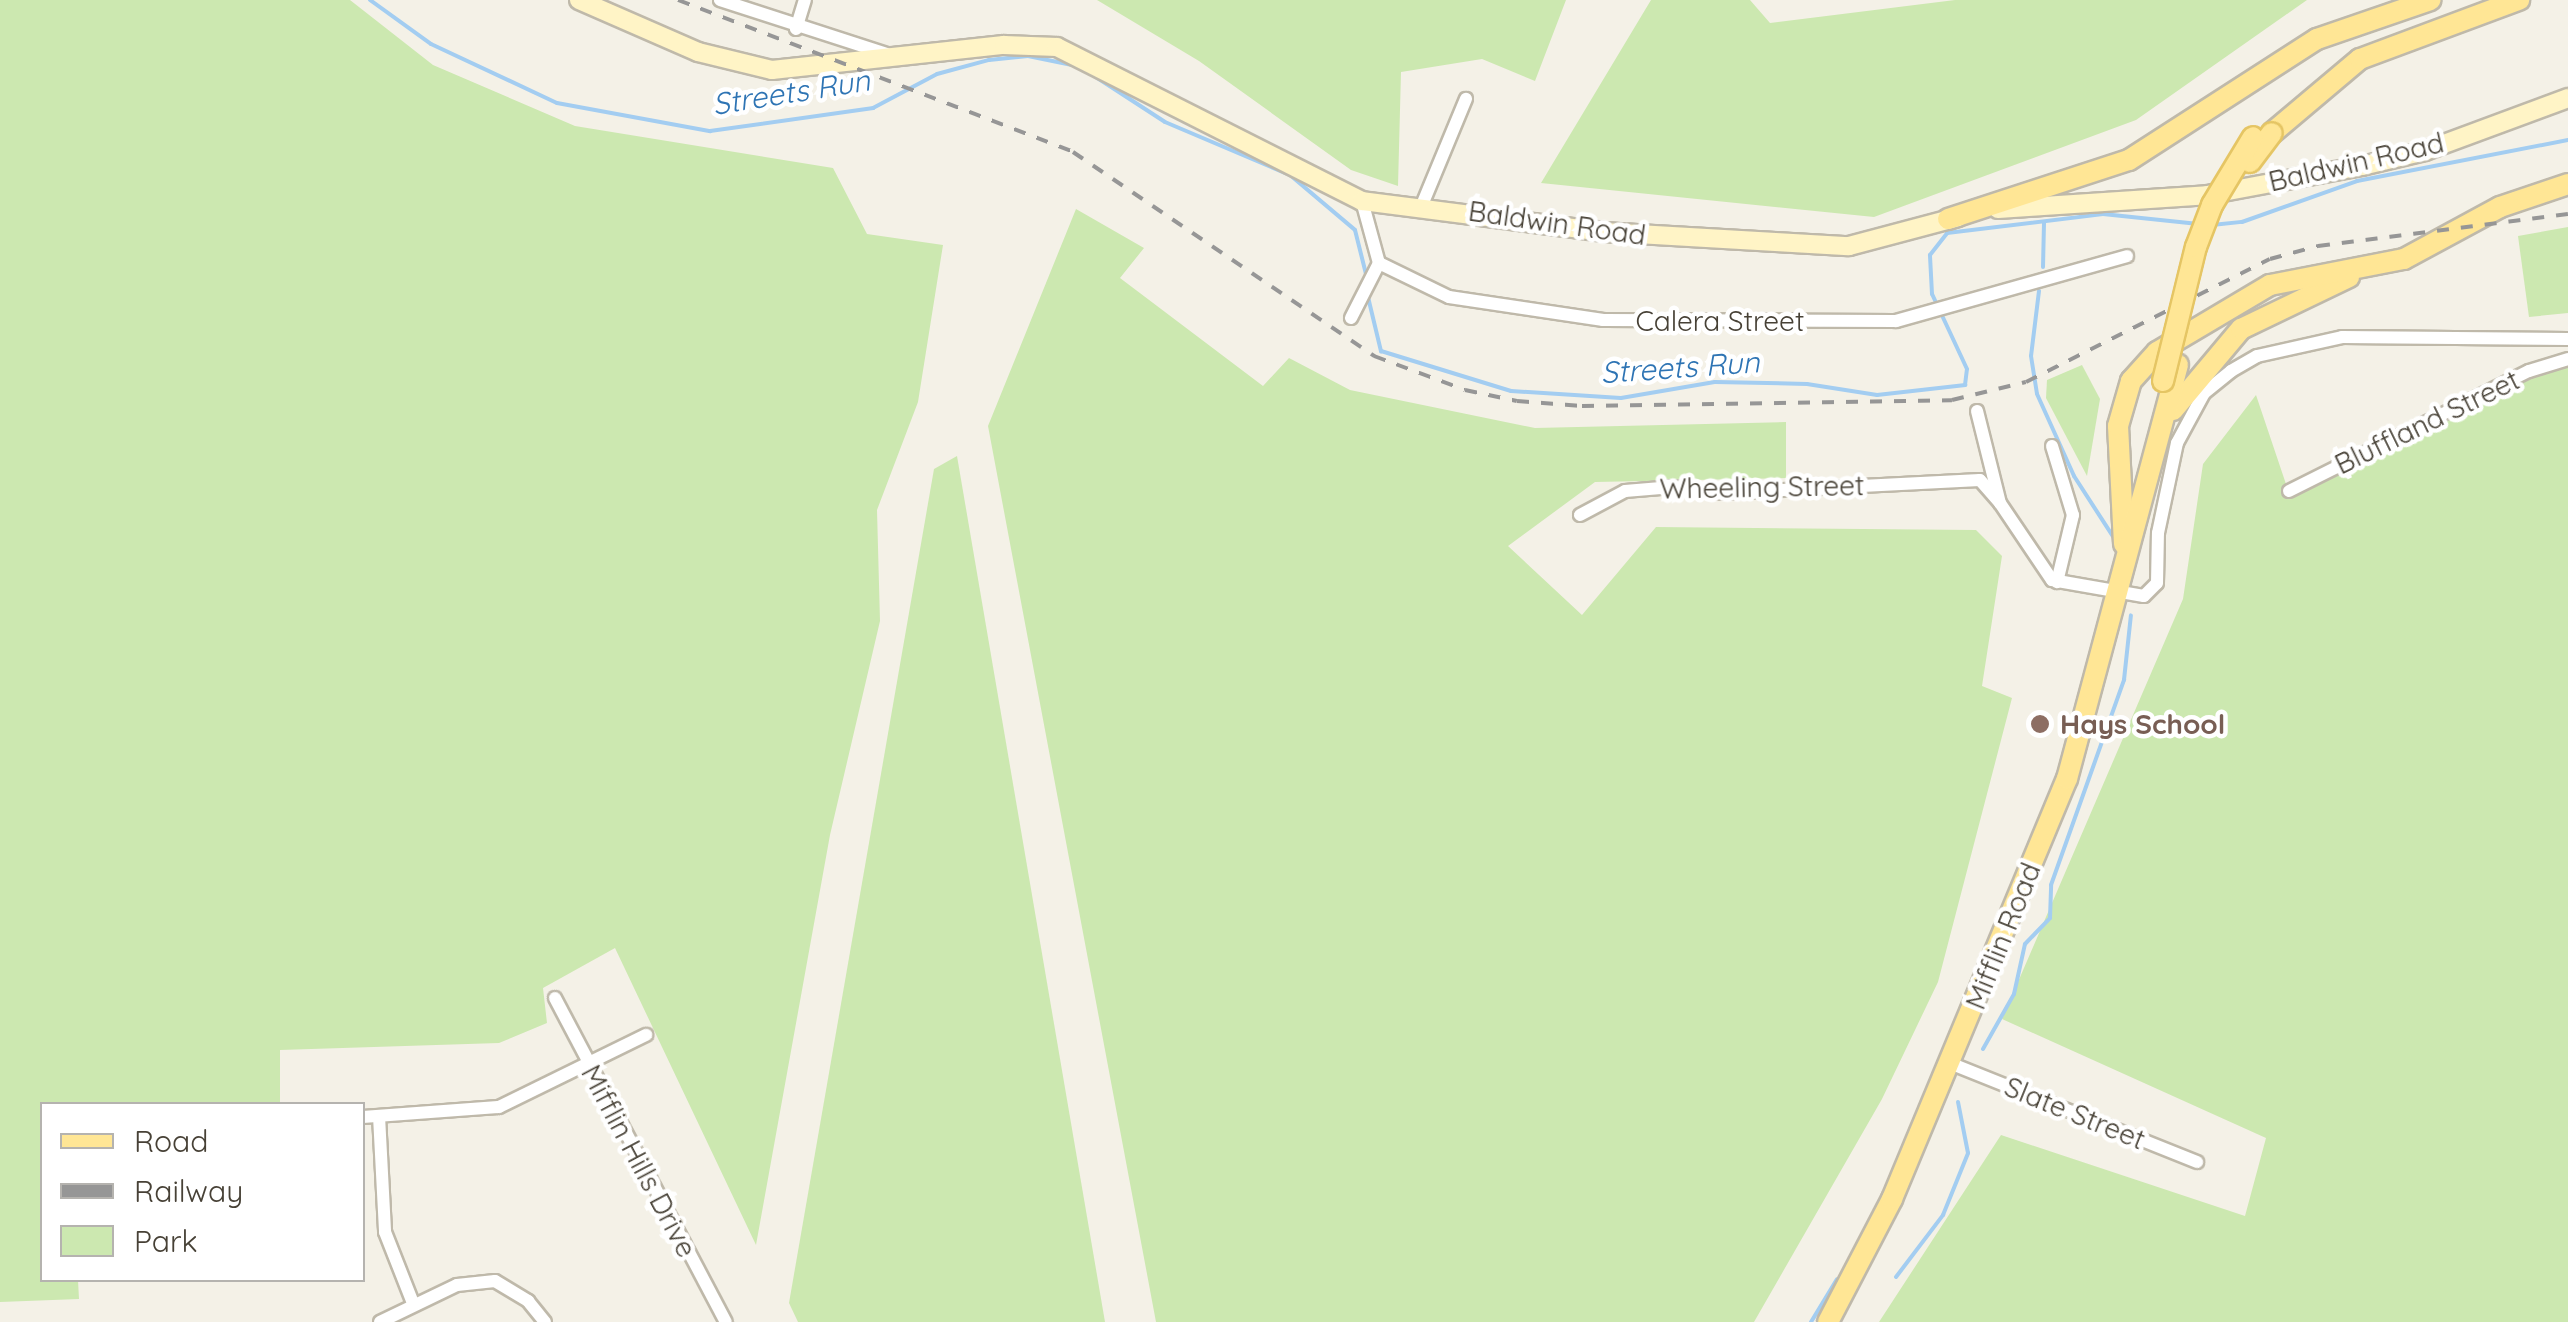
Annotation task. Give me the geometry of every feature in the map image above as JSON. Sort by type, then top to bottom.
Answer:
[{"type":"main road","name":"Baldwin Road","points":[[579,0],[736,65],[810,69],[1032,43],[1057,46],[1362,201],[1422,204],[1603,232],[1849,246],[1948,219],[2069,202],[2207,195],[2362,166],[2425,151],[2566,105]]},
{"type":"main road","points":[[1948,219],[2129,160],[2317,39],[2430,0]]},
{"type":"main road","name":"Mifflin Road","points":[[2134,534],[2196,247],[2212,205],[2262,135],[2303,87],[2359,47],[2470,0]]},
{"type":"main road","name":"Mifflin Road","points":[[2262,135],[2360,59],[2519,0]]},
{"type":"main road","points":[[2120,585],[2118,426],[2127,391],[2144,364],[2270,285],[2376,266],[2424,251],[2500,207],[2568,184]]},
{"type":"main road","points":[[2160,439],[2190,383],[2241,329],[2376,266]]},
{"type":"main road","name":"Mifflin Road","points":[[1828,1322],[1952,1064],[2073,762],[2160,439],[2170,373]]},
{"type":"street","points":[[796,29],[806,0]]},
{"type":"street","points":[[720,1],[796,29],[899,57]]},
{"type":"street","points":[[1422,204],[1466,99]]},
{"type":"street","points":[[1350,318],[1379,264],[1362,201]]},
{"type":"street","name":"Calera Street","points":[[1379,264],[1450,297],[1603,320],[1896,321],[2127,256]]},
{"type":"street","points":[[2057,582],[2120,585],[2144,596],[2156,583],[2164,496],[2188,418],[2217,381],[2257,356],[2342,338],[2568,339]]},
{"type":"street","name":"Bluffland Street","points":[[2288,491],[2529,372],[2568,359]]},
{"type":"street","points":[[1976,411],[2000,503],[2057,582]]},
{"type":"street","points":[[2052,446],[2073,515],[2057,582]]},
{"type":"street","name":"Wheeling Street","points":[[1580,516],[1625,491],[1672,487],[1724,493],[1980,480],[2000,503]]},
{"type":"street","name":"Mifflin Hills Drive","points":[[555,998],[587,1066],[726,1322]]},
{"type":"street","points":[[365,1117],[499,1107],[646,1035]]},
{"type":"street","name":"Slate Street","points":[[1952,1064],[2197,1162]]},
{"type":"street","points":[[379,1116],[384,1232],[413,1303]]},
{"type":"street","points":[[380,1322],[457,1285],[495,1281],[528,1301],[545,1322]]},
{"type":"green space","points":[[0,0],[350,0],[433,65],[575,126],[833,168],[867,234],[943,245],[918,402],[877,510],[880,621],[830,835],[756,1245],[615,948],[543,988],[547,1023],[499,1043],[280,1050],[280,1102],[40,1102],[40,1282],[78,1282],[79,1299],[0,1302]]},
{"type":"green space","points":[[1097,0],[1566,0],[1535,81],[1482,59],[1401,72],[1398,186],[1351,170],[1199,61]]},
{"type":"green space","points":[[1651,0],[1750,0],[1770,23],[1955,0],[2307,0],[2136,120],[1874,217],[1541,183]]},
{"type":"green space","points":[[1076,209],[1144,248],[1120,278],[1263,386],[1289,358],[1350,390],[1535,428],[1786,422],[1786,478],[1595,482],[1508,546],[1582,615],[1656,527],[1976,530],[2002,556],[1982,686],[2012,698],[1938,982],[1882,1099],[1754,1322],[1156,1322],[988,426]]},
{"type":"green space","points":[[2568,227],[2568,313],[2529,317],[2518,236]]},
{"type":"green space","points":[[2568,359],[2568,1322],[1879,1322],[2001,1135],[2245,1216],[2266,1138],[2002,1019],[2183,599],[2203,464],[2256,395],[2288,490]]},
{"type":"green space","points":[[2082,365],[2100,399],[2087,476],[2046,398],[2047,380]]},
{"type":"green space","points":[[957,456],[1105,1322],[798,1322],[789,1303],[934,469]]},
{"type":"waterway","name":"Streets Run","points":[[370,0],[431,44],[557,103],[710,131],[873,108],[937,74],[989,60],[1028,56],[1077,66]]},
{"type":"waterway","name":"Streets Run","points":[[1085,70],[1165,122],[1290,175],[1355,230],[1367,278]]},
{"type":"waterway","name":"Streets Run","points":[[2212,225],[2242,222],[2357,181],[2568,140]]},
{"type":"waterway","name":"Streets Run","points":[[1368,297],[1381,351],[1511,391],[1621,398],[1715,382],[1807,384],[1877,395],[1965,385],[1967,369],[1932,294],[1930,255],[1947,233],[2103,214],[2198,224]]},
{"type":"waterway","points":[[2043,267],[2044,222]]},
{"type":"waterway","points":[[2039,291],[2031,356],[2037,394],[2074,476],[2114,538]]},
{"type":"waterway","points":[[1983,1049],[2014,994],[2025,944],[2050,918],[2051,885],[2124,680],[2131,615]]},
{"type":"waterway","points":[[1896,1277],[1943,1215],[1968,1153],[1958,1102]]},
{"type":"waterway","points":[[1811,1322],[1837,1279]]},
{"type":"railway","points":[[678,0],[1073,152],[1374,356],[1465,390],[1517,401],[1582,406],[1952,400],[2026,382],[2270,259],[2318,246],[2568,214]]},
{"type":"place","name":"Hays School","points":[[2040,724]]}]
